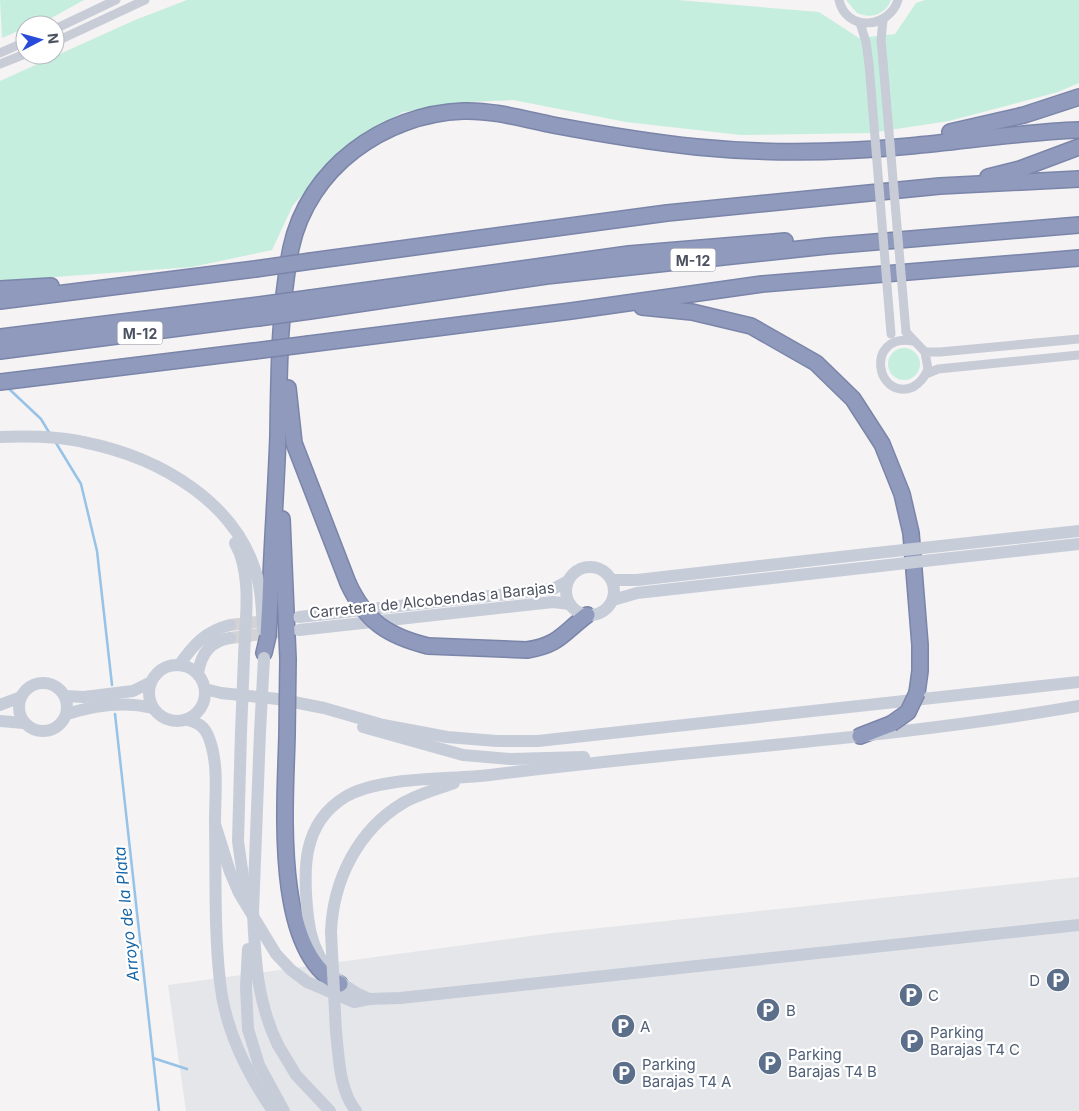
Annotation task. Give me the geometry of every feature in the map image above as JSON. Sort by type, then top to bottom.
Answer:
[{"type":"highway","points":[[744,150],[809,148],[911,140],[991,123],[1079,97]]},
{"type":"highway","points":[[264,655],[268,636],[278,442],[279,359],[292,246],[304,213],[318,188],[340,162],[361,144],[390,127],[415,118],[464,111],[507,115],[636,140],[744,150],[818,153],[1079,130]]},
{"type":"highway","points":[[940,186],[1020,169],[1079,146]]},
{"type":"highway","points":[[0,301],[255,269],[667,213],[940,186],[1079,179]]},
{"type":"highway","name":"M-12","points":[[1,342],[23,348],[258,312],[546,276],[827,246],[1079,225]]},
{"type":"highway","name":"M-12","points":[[0,382],[571,311],[762,284],[1079,258]]},
{"type":"highway","points":[[0,289],[113,282],[128,284]]},
{"type":"highway","points":[[571,311],[644,307],[692,312],[751,326],[816,363],[853,399],[882,444],[902,494],[911,533],[920,645],[920,670],[917,693],[908,712],[891,724],[860,736]]},
{"type":"highway","points":[[1,342],[258,312]]},
{"type":"highway","points":[[282,329],[287,358],[290,422],[294,443],[348,583],[368,616],[386,631],[403,640],[428,646],[527,650],[542,648],[557,642],[587,615]]},
{"type":"highway","points":[[278,442],[288,659],[285,860],[291,902],[299,931],[318,970],[329,979],[340,984]]},
{"type":"street","points":[[65,24],[116,0]]},
{"type":"street","points":[[65,37],[145,0]]},
{"type":"street","points":[[837,2],[845,13],[860,22],[872,23],[883,20],[892,12],[898,0]]},
{"type":"street","points":[[883,20],[881,32],[883,62],[906,332],[926,352],[1079,339]]},
{"type":"street","points":[[860,22],[866,42],[869,64],[891,334],[889,345]]},
{"type":"street","points":[[0,53],[15,46]]},
{"type":"street","points":[[0,64],[15,58]]},
{"type":"street","points":[[913,341],[897,341],[889,345],[882,354],[880,363],[882,373],[888,383],[898,388],[908,388],[916,385],[926,374],[938,369],[1079,355]]},
{"type":"street","points":[[926,352],[928,364],[926,374]]},
{"type":"street","points":[[0,437],[42,437],[82,441],[126,454],[179,478],[210,502],[231,524],[251,561],[260,591],[264,655],[252,913],[257,977],[261,1001],[268,1024],[278,1045],[296,1075],[330,1111]]},
{"type":"street","points":[[210,502],[237,546],[242,563],[246,592],[238,841],[240,867],[252,913],[248,932],[246,987],[248,1029],[258,1065],[284,1111]]},
{"type":"street","points":[[613,600],[637,593],[880,566],[942,553],[1079,531]]},
{"type":"street","points":[[612,580],[637,580],[876,553],[942,553],[1079,544]]},
{"type":"street","points":[[590,566],[603,570],[612,580],[615,590],[613,600],[603,612],[587,615],[577,611],[570,604],[566,593],[568,581],[577,570],[590,566]]},
{"type":"street","name":"Carretera de Alcobendas a Barajas","points":[[568,581],[553,589],[299,624],[552,602],[570,604]]},
{"type":"street","points":[[180,664],[204,635],[216,628],[230,631],[210,646],[201,659],[198,674]]},
{"type":"street","points":[[188,720],[202,708],[206,688],[198,674],[190,667],[180,664],[168,666],[158,672],[151,682],[149,695],[153,708],[162,717],[175,721],[188,720],[204,727],[212,748],[216,916],[220,983],[230,1035],[257,1087],[273,1111]]},
{"type":"street","points":[[65,696],[84,697],[133,691],[151,682]]},
{"type":"street","points":[[206,688],[221,693],[278,699],[324,708],[383,725],[447,738],[538,741],[1079,682]]},
{"type":"street","points":[[38,684],[49,684],[58,688],[65,696],[67,714],[62,723],[55,729],[45,732],[35,731],[24,722],[19,710],[21,697],[28,688],[38,684]]},
{"type":"street","points":[[0,705],[21,697]]},
{"type":"street","points":[[67,714],[85,708],[133,703],[153,708]]},
{"type":"street","points":[[304,705],[380,734],[463,755],[511,759],[571,756],[616,759]]},
{"type":"street","points":[[369,999],[340,984],[324,964],[314,943],[308,922],[304,868],[311,837],[320,824],[343,798],[362,789],[380,785],[470,777],[616,759],[860,736],[1011,718],[1079,706]]},
{"type":"street","points":[[0,721],[24,722]]},
{"type":"street","points":[[356,1111],[351,1104],[341,1074],[336,1032],[330,932],[332,912],[340,881],[357,848],[378,822],[405,802],[470,777]]},
{"type":"street","points":[[215,824],[230,872],[276,954],[291,970],[307,982],[354,1002],[1079,925]]},
{"type":"shaded area","points":[[1079,877],[1079,1111],[186,1111],[168,985],[553,933]]},
{"type":"green space","points":[[0,0],[84,0],[57,15],[15,15],[15,32],[2,38]]},
{"type":"green space","points":[[187,0],[678,0],[819,12],[859,38],[895,34],[916,3],[925,0],[1079,0],[1079,83],[1058,92],[949,121],[870,133],[741,135],[626,122],[513,100],[469,102],[403,112],[346,147],[293,205],[272,250],[192,267],[0,281],[0,81],[35,65],[65,65],[65,52],[135,20]]},
{"type":"green space","points":[[846,0],[891,0],[881,12],[867,16],[857,13]]},
{"type":"green space","points":[[904,348],[910,349],[915,353],[919,358],[919,370],[915,375],[910,379],[904,380],[898,379],[893,375],[889,370],[888,364],[889,358],[893,353],[898,349]]},
{"type":"waterway","name":"Arroyo de la Plata","points":[[7,387],[41,419],[50,434]]},
{"type":"waterway","name":"Arroyo de la Plata","points":[[56,443],[81,484],[97,551],[112,685]]},
{"type":"waterway","name":"Arroyo de la Plata","points":[[115,714],[159,1111]]},
{"type":"waterway","points":[[153,1058],[187,1069]]},
{"type":"tunnel","points":[[230,625],[294,618]]},
{"type":"tunnel","points":[[230,638],[295,630]]},
{"type":"place","name":"D","points":[[1058,980]]},
{"type":"place","name":"C","points":[[911,995]]},
{"type":"place","name":"B","points":[[768,1010]]},
{"type":"place","name":"A","points":[[623,1026]]},
{"type":"place","name":"Parking Barajas T4 C","points":[[912,1041]]},
{"type":"place","name":"Parking Barajas T4 B","points":[[770,1063]]},
{"type":"place","name":"Parking Barajas T4 A","points":[[624,1073]]}]
